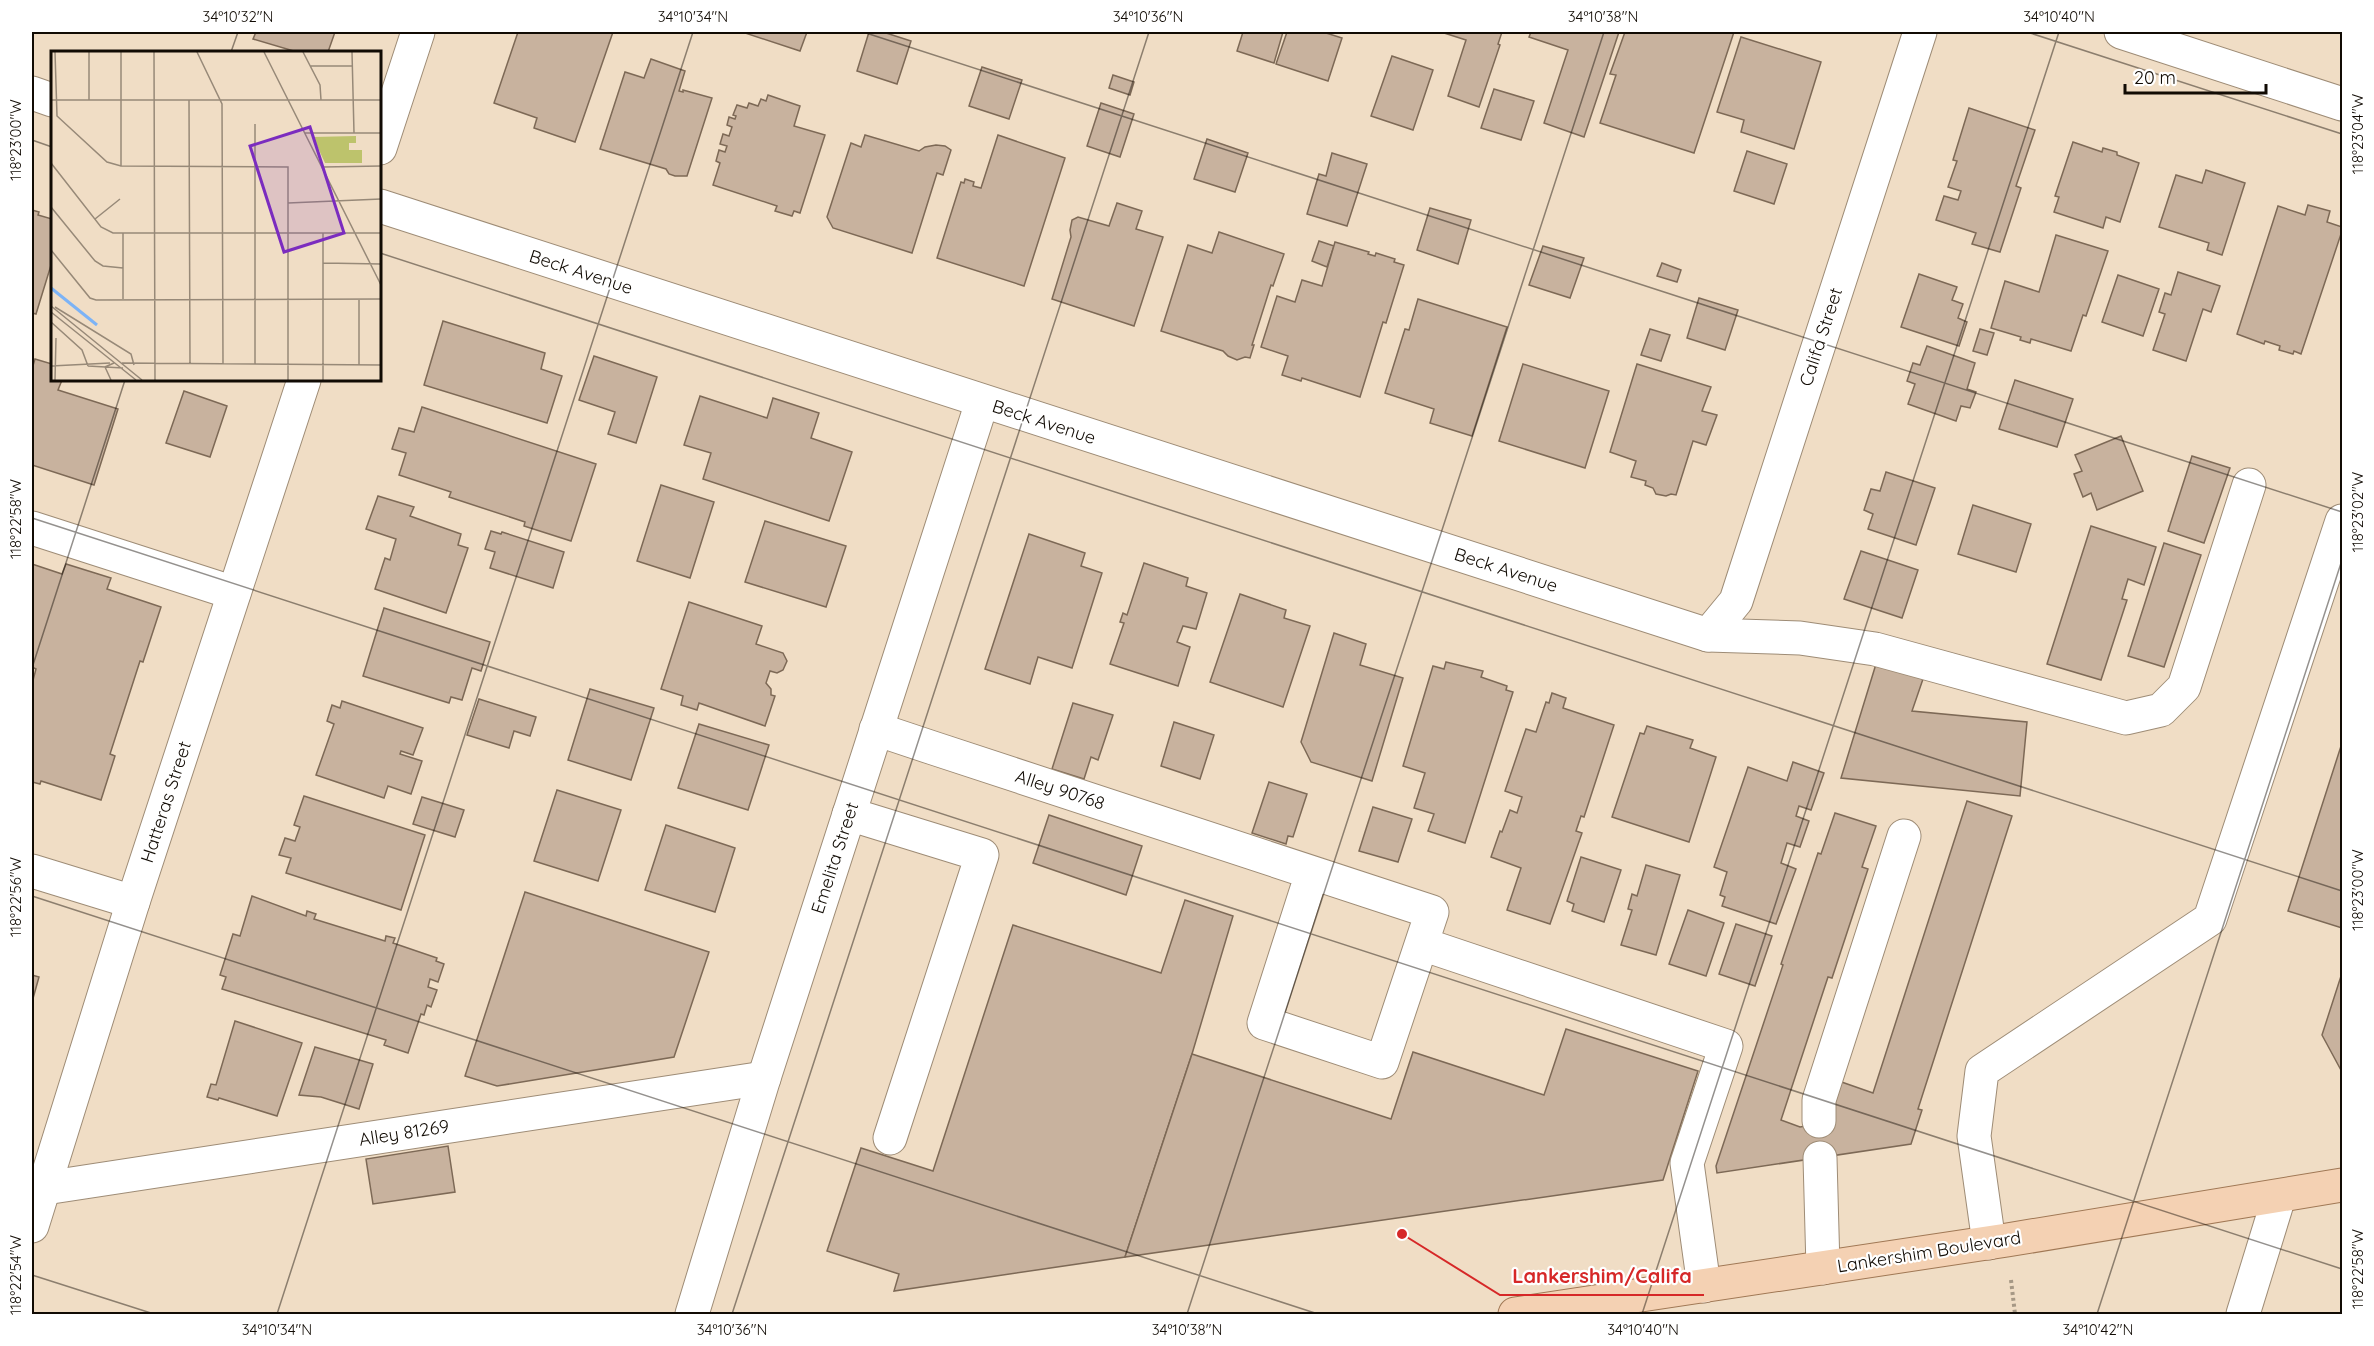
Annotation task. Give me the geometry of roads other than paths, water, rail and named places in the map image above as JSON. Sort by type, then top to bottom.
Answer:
[{"type":"main road","name":"Lankershim Boulevard","points":[[1515,1314],[1989,1243],[2343,1185]]},
{"type":"street","points":[[381,145],[418,32]]},
{"type":"street","name":"Califa Street","points":[[1708,634],[1736,600],[1920,32]]},
{"type":"street","points":[[2121,32],[2343,104]]},
{"type":"street","points":[[32,93],[51,100]]},
{"type":"street","name":"Beck Avenue","points":[[381,206],[982,402],[1708,634],[1800,638],[1875,649],[2126,718],[2162,710],[2184,687],[2249,484]]},
{"type":"street","name":"Hatteras Street","points":[[32,1226],[37,1189],[304,381]]},
{"type":"street","name":"Emelita Street","points":[[692,1314],[765,1078],[982,402]]},
{"type":"street","points":[[1989,1243],[1974,1136],[1982,1071],[2210,919],[2343,521]]},
{"type":"street","points":[[32,528],[234,593]]},
{"type":"street","name":"Alley 90768","points":[[876,729],[1432,912],[1422,944]]},
{"type":"street","points":[[849,814],[982,855],[890,1138]]},
{"type":"street","points":[[1819,1121],[1818,1100],[1904,836]]},
{"type":"street","points":[[32,871],[133,903]]},
{"type":"street","points":[[1312,873],[1264,1023],[1382,1062],[1422,944],[1726,1046],[1688,1163],[1704,1286]]},
{"type":"street","name":"Alley 81269","points":[[37,1189],[765,1078]]},
{"type":"street","points":[[1820,1158],[1823,1268]]},
{"type":"street","points":[[2243,1314],[2279,1197]]},
{"type":"place","name":"Lankershim/Califa","points":[[1402,1234]]}]
